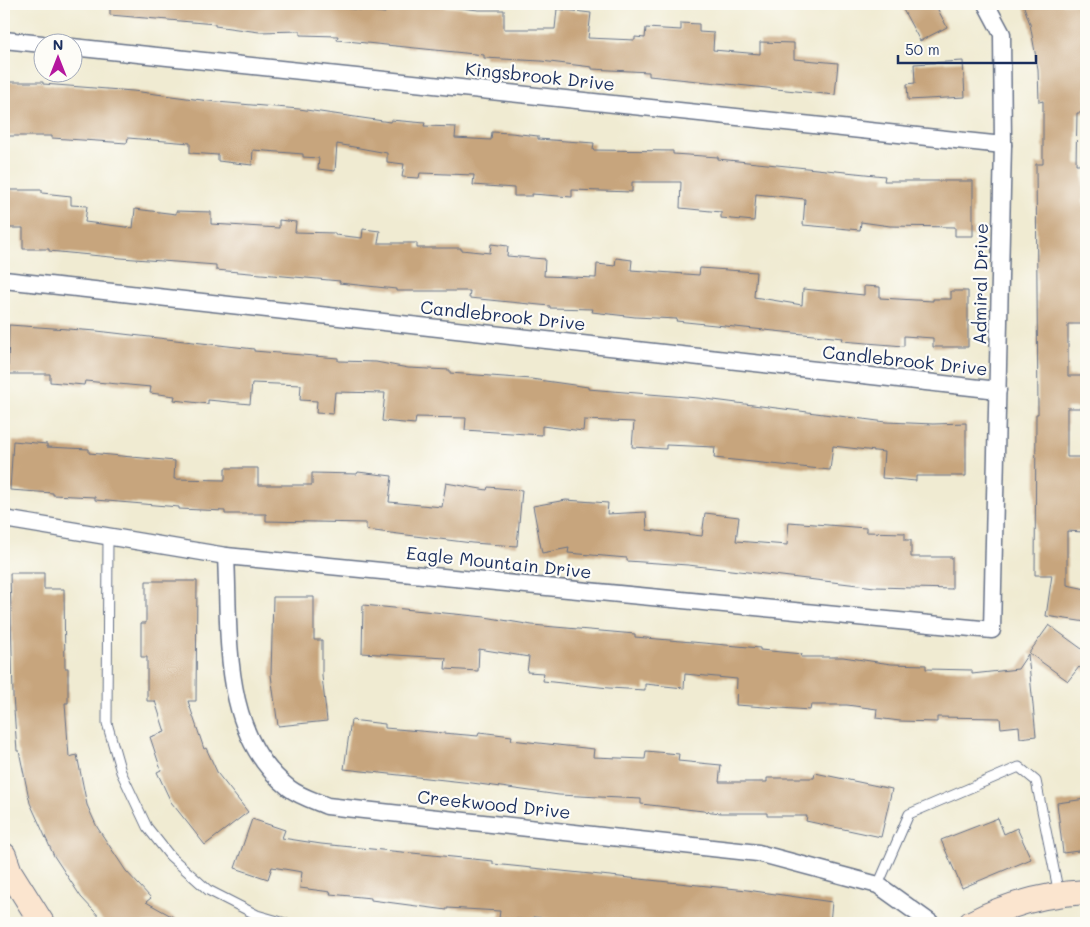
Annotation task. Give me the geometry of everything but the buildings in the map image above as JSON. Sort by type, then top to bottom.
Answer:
[{"type":"street","name":"Admiral Drive","points":[[986,4],[1002,34],[1003,145],[992,630]]},
{"type":"street","points":[[4,40],[32,43]]},
{"type":"street","name":"Kingsbrook Drive","points":[[82,48],[1003,145]]},
{"type":"street","name":"Candlebrook Drive","points":[[4,280],[998,390]]},
{"type":"street","name":"Eagle Mountain Drive","points":[[4,519],[226,556],[992,630]]},
{"type":"street","name":"Creekwood Drive","points":[[226,556],[232,674],[238,709],[253,746],[269,768],[290,788],[327,806],[758,853],[878,885],[931,923]]},
{"type":"street","points":[[4,856],[10,872],[42,923]]},
{"type":"street","points":[[971,923],[999,908],[1060,894],[1086,892]]},
{"type":"lane","points":[[108,536],[107,723],[121,772],[147,827],[170,856],[208,890],[256,915],[285,923]]},
{"type":"lane","points":[[878,885],[909,814],[1019,767],[1036,781],[1060,894]]}]
